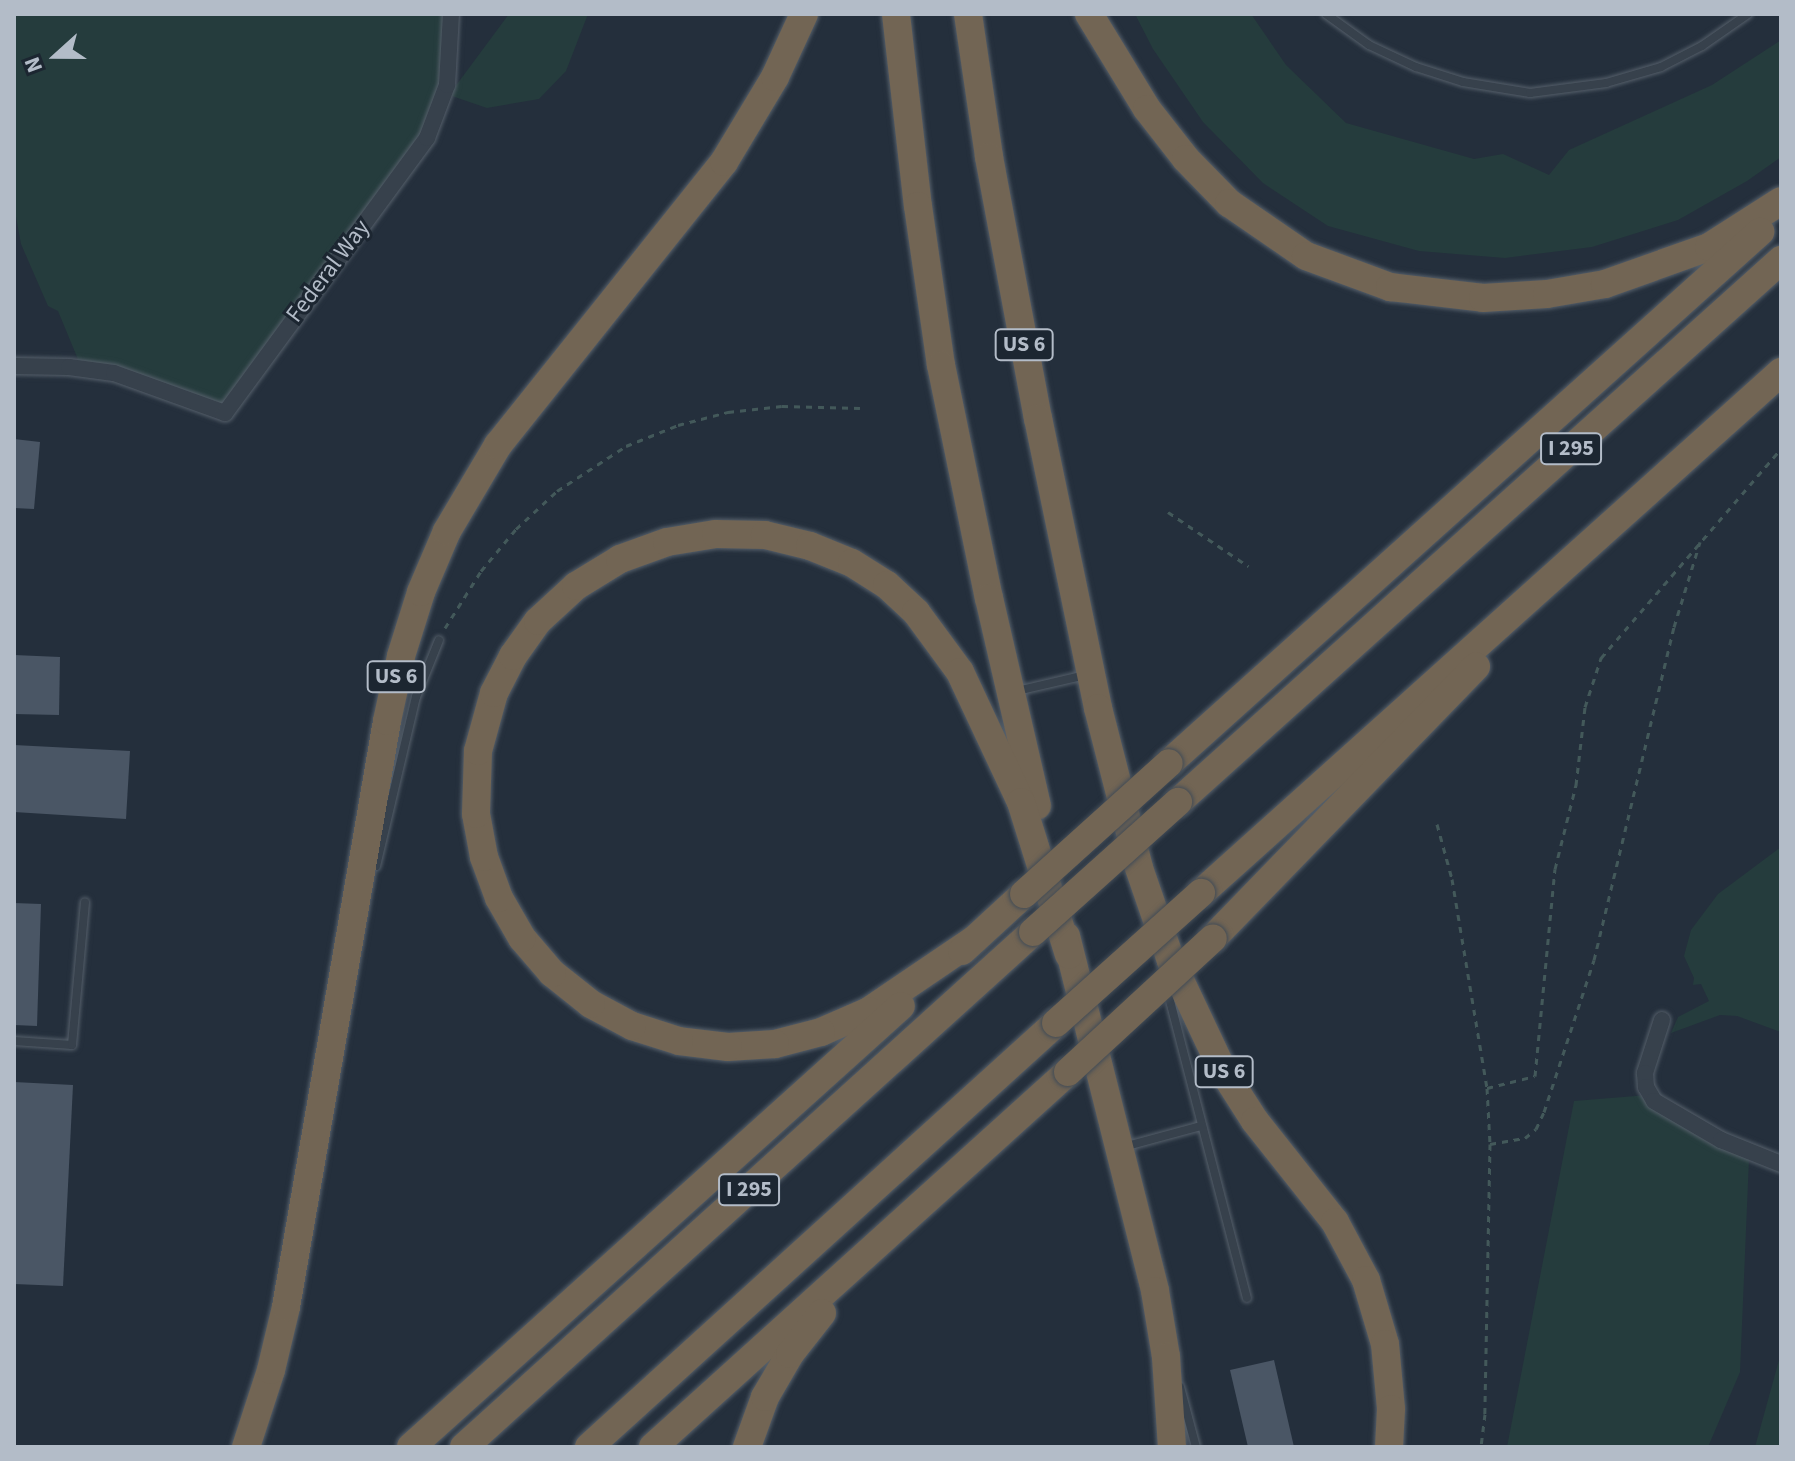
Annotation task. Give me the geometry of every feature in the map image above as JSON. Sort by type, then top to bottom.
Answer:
[{"type":"highway","name":"US 6","points":[[246,1447],[281,1328],[393,688],[410,623],[433,561],[480,473],[516,419],[724,162],[775,77],[804,14]]},
{"type":"highway","points":[[896,14],[916,192],[941,365],[1069,955],[1147,1259],[1166,1357],[1172,1447]]},
{"type":"highway","name":"US 6","points":[[968,14],[1012,288],[1090,673],[1121,805],[1160,933],[1210,1046],[1255,1121],[1335,1222],[1366,1280],[1385,1344],[1391,1409],[1389,1447]]},
{"type":"highway","points":[[1089,14],[1147,109],[1186,159],[1229,203],[1306,256],[1390,287],[1483,298],[1547,294],[1605,284],[1709,247],[1781,201]]},
{"type":"highway","points":[[411,1447],[1781,213]]},
{"type":"highway","name":"I 295","points":[[464,1447],[1781,260]]},
{"type":"highway","points":[[589,1447],[1781,372]]},
{"type":"highway","points":[[653,1447],[1213,938],[1603,532]]},
{"type":"highway","points":[[975,939],[869,1011],[821,1032],[775,1044],[728,1047],[679,1041],[610,1016],[569,989],[529,947],[509,918],[484,857],[476,804],[478,751],[494,693],[513,656],[538,621],[576,586],[620,559],[667,542],[716,534],[765,535],[810,546],[852,563],[887,585],[916,612],[960,672],[1021,802],[1069,955]]},
{"type":"highway","points":[[747,1447],[765,1397],[790,1354],[843,1289],[925,1202]]},
{"type":"street","name":"Federal Way","points":[[14,366],[69,367],[114,373],[225,413],[427,138],[447,85],[451,14]]},
{"type":"street","points":[[1662,1020],[1645,1073],[1646,1087],[1654,1101],[1721,1140],[1781,1164]]},
{"type":"lane","points":[[1326,14],[1369,45],[1416,67],[1463,82],[1530,93],[1606,83],[1661,67],[1702,46],[1748,14]]},
{"type":"lane","points":[[373,879],[416,697],[439,640]]},
{"type":"lane","points":[[1010,693],[1090,673]]},
{"type":"lane","points":[[1121,805],[1247,1298]]},
{"type":"lane","points":[[14,1041],[72,1045],[85,903]]},
{"type":"lane","points":[[319,1111],[365,910]]},
{"type":"lane","points":[[1119,1148],[1201,1126]]},
{"type":"lane","points":[[1147,1259],[1196,1447]]},
{"type":"path","points":[[439,640],[465,594],[516,529],[557,491],[626,446],[678,425],[728,412],[782,406],[860,408]]},
{"type":"path","points":[[1487,1088],[1535,1076],[1555,869],[1576,785],[1591,683],[1601,658],[1702,537],[1781,449]]},
{"type":"path","points":[[1168,512],[1248,566]]},
{"type":"path","points":[[1490,1144],[1525,1138],[1536,1129],[1544,1112],[1594,960],[1677,612],[1702,537]]},
{"type":"path","points":[[1437,824],[1452,879],[1487,1088],[1490,1144],[1485,1414],[1481,1447]]},
{"type":"green space","points":[[14,14],[449,14],[445,93],[416,153],[226,409],[82,369],[58,311],[48,306],[21,244],[14,206]]},
{"type":"green space","points":[[509,14],[588,14],[566,71],[539,99],[487,108],[449,95]]},
{"type":"green space","points":[[1135,14],[1251,14],[1286,65],[1346,123],[1474,159],[1503,154],[1549,175],[1569,150],[1712,85],[1781,40],[1781,157],[1747,181],[1678,220],[1592,247],[1505,258],[1419,251],[1328,226],[1263,183],[1203,122],[1153,49]]},
{"type":"green space","points":[[1781,847],[1781,1032],[1737,1016],[1720,1015],[1671,1033],[1678,1017],[1709,1001],[1701,984],[1693,985],[1694,978],[1684,956],[1691,930],[1718,894]]},
{"type":"green space","points":[[1648,1095],[1749,1159],[1740,1372],[1708,1447],[1507,1447],[1574,1101]]},
{"type":"green space","points":[[1781,1353],[1781,1447],[1755,1447]]},
{"type":"building","points":[[14,439],[40,442],[34,509],[14,508]]},
{"type":"building","points":[[14,655],[60,657],[59,715],[14,714]]},
{"type":"building","points":[[14,745],[130,751],[126,819],[14,812]]},
{"type":"building","points":[[14,903],[41,904],[37,1026],[14,1025]]},
{"type":"building","points":[[14,1082],[73,1085],[63,1286],[14,1284]]},
{"type":"building","points":[[1274,1360],[1294,1447],[1248,1447],[1230,1370]]}]
